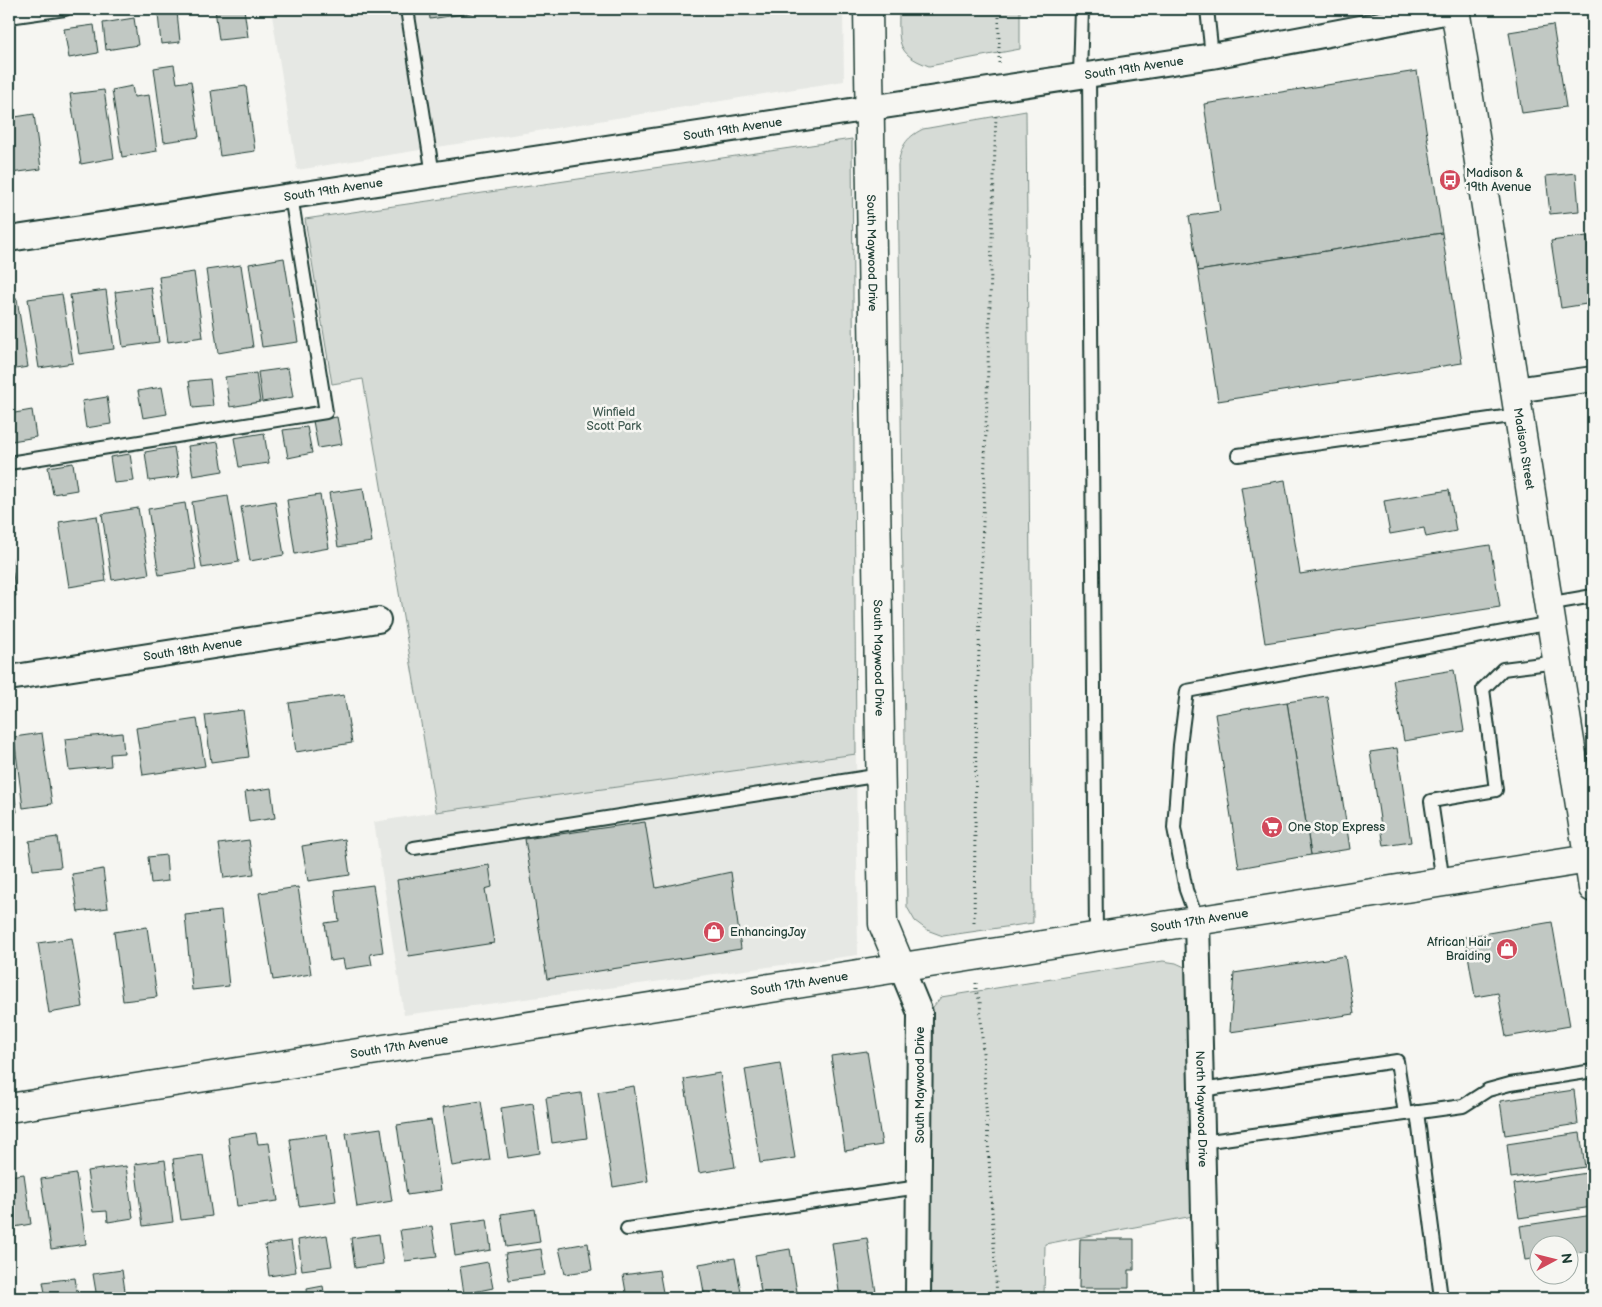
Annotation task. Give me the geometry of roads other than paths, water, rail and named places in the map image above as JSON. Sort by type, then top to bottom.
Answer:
[{"type":"street","name":"South Maywood Drive","points":[[868,9],[883,924],[920,1013],[918,1298]]},
{"type":"street","name":"South 19th Avenue","points":[[9,239],[1212,56],[1455,10]]},
{"type":"street","name":"Madison Street","points":[[1455,10],[1557,662],[1587,811],[1589,858],[1593,888]]},
{"type":"street","points":[[1516,403],[1593,379]]},
{"type":"street","name":"South 18th Avenue","points":[[9,678],[378,620]]},
{"type":"street","name":"South 17th Avenue","points":[[9,1108],[1589,858]]},
{"type":"street","name":"North Maywood Drive","points":[[1197,920],[1206,1298]]},
{"type":"lane","points":[[9,17],[65,9]]},
{"type":"lane","points":[[407,9],[433,175]]},
{"type":"lane","points":[[1082,9],[1085,76],[1096,936]]},
{"type":"lane","points":[[1207,9],[1212,56]]},
{"type":"lane","points":[[9,463],[326,412],[291,196]]},
{"type":"lane","points":[[1238,455],[1516,403]]},
{"type":"lane","points":[[1197,920],[1186,890],[1174,828],[1180,745],[1187,691],[1549,613],[1593,596]]},
{"type":"lane","points":[[1443,882],[1431,801],[1496,790],[1483,690],[1503,669],[1557,662]]},
{"type":"lane","points":[[414,848],[881,775]]},
{"type":"lane","points":[[1201,1090],[1397,1061],[1411,1113],[1441,1298]]},
{"type":"lane","points":[[1202,1142],[1463,1106],[1488,1090],[1510,1084],[1593,1071]]},
{"type":"lane","points":[[627,1229],[919,1187]]},
{"type":"place","name":"Madison & 19th Avenue","points":[[1450,180]]},
{"type":"place","name":"One Stop Express","points":[[1272,827]]},
{"type":"place","name":"EnhancingJay","points":[[714,932]]},
{"type":"place","name":"African Hair Braiding","points":[[1507,949]]},
{"type":"park label","name":"Winfield Scott Park","points":[[614,419]]}]
